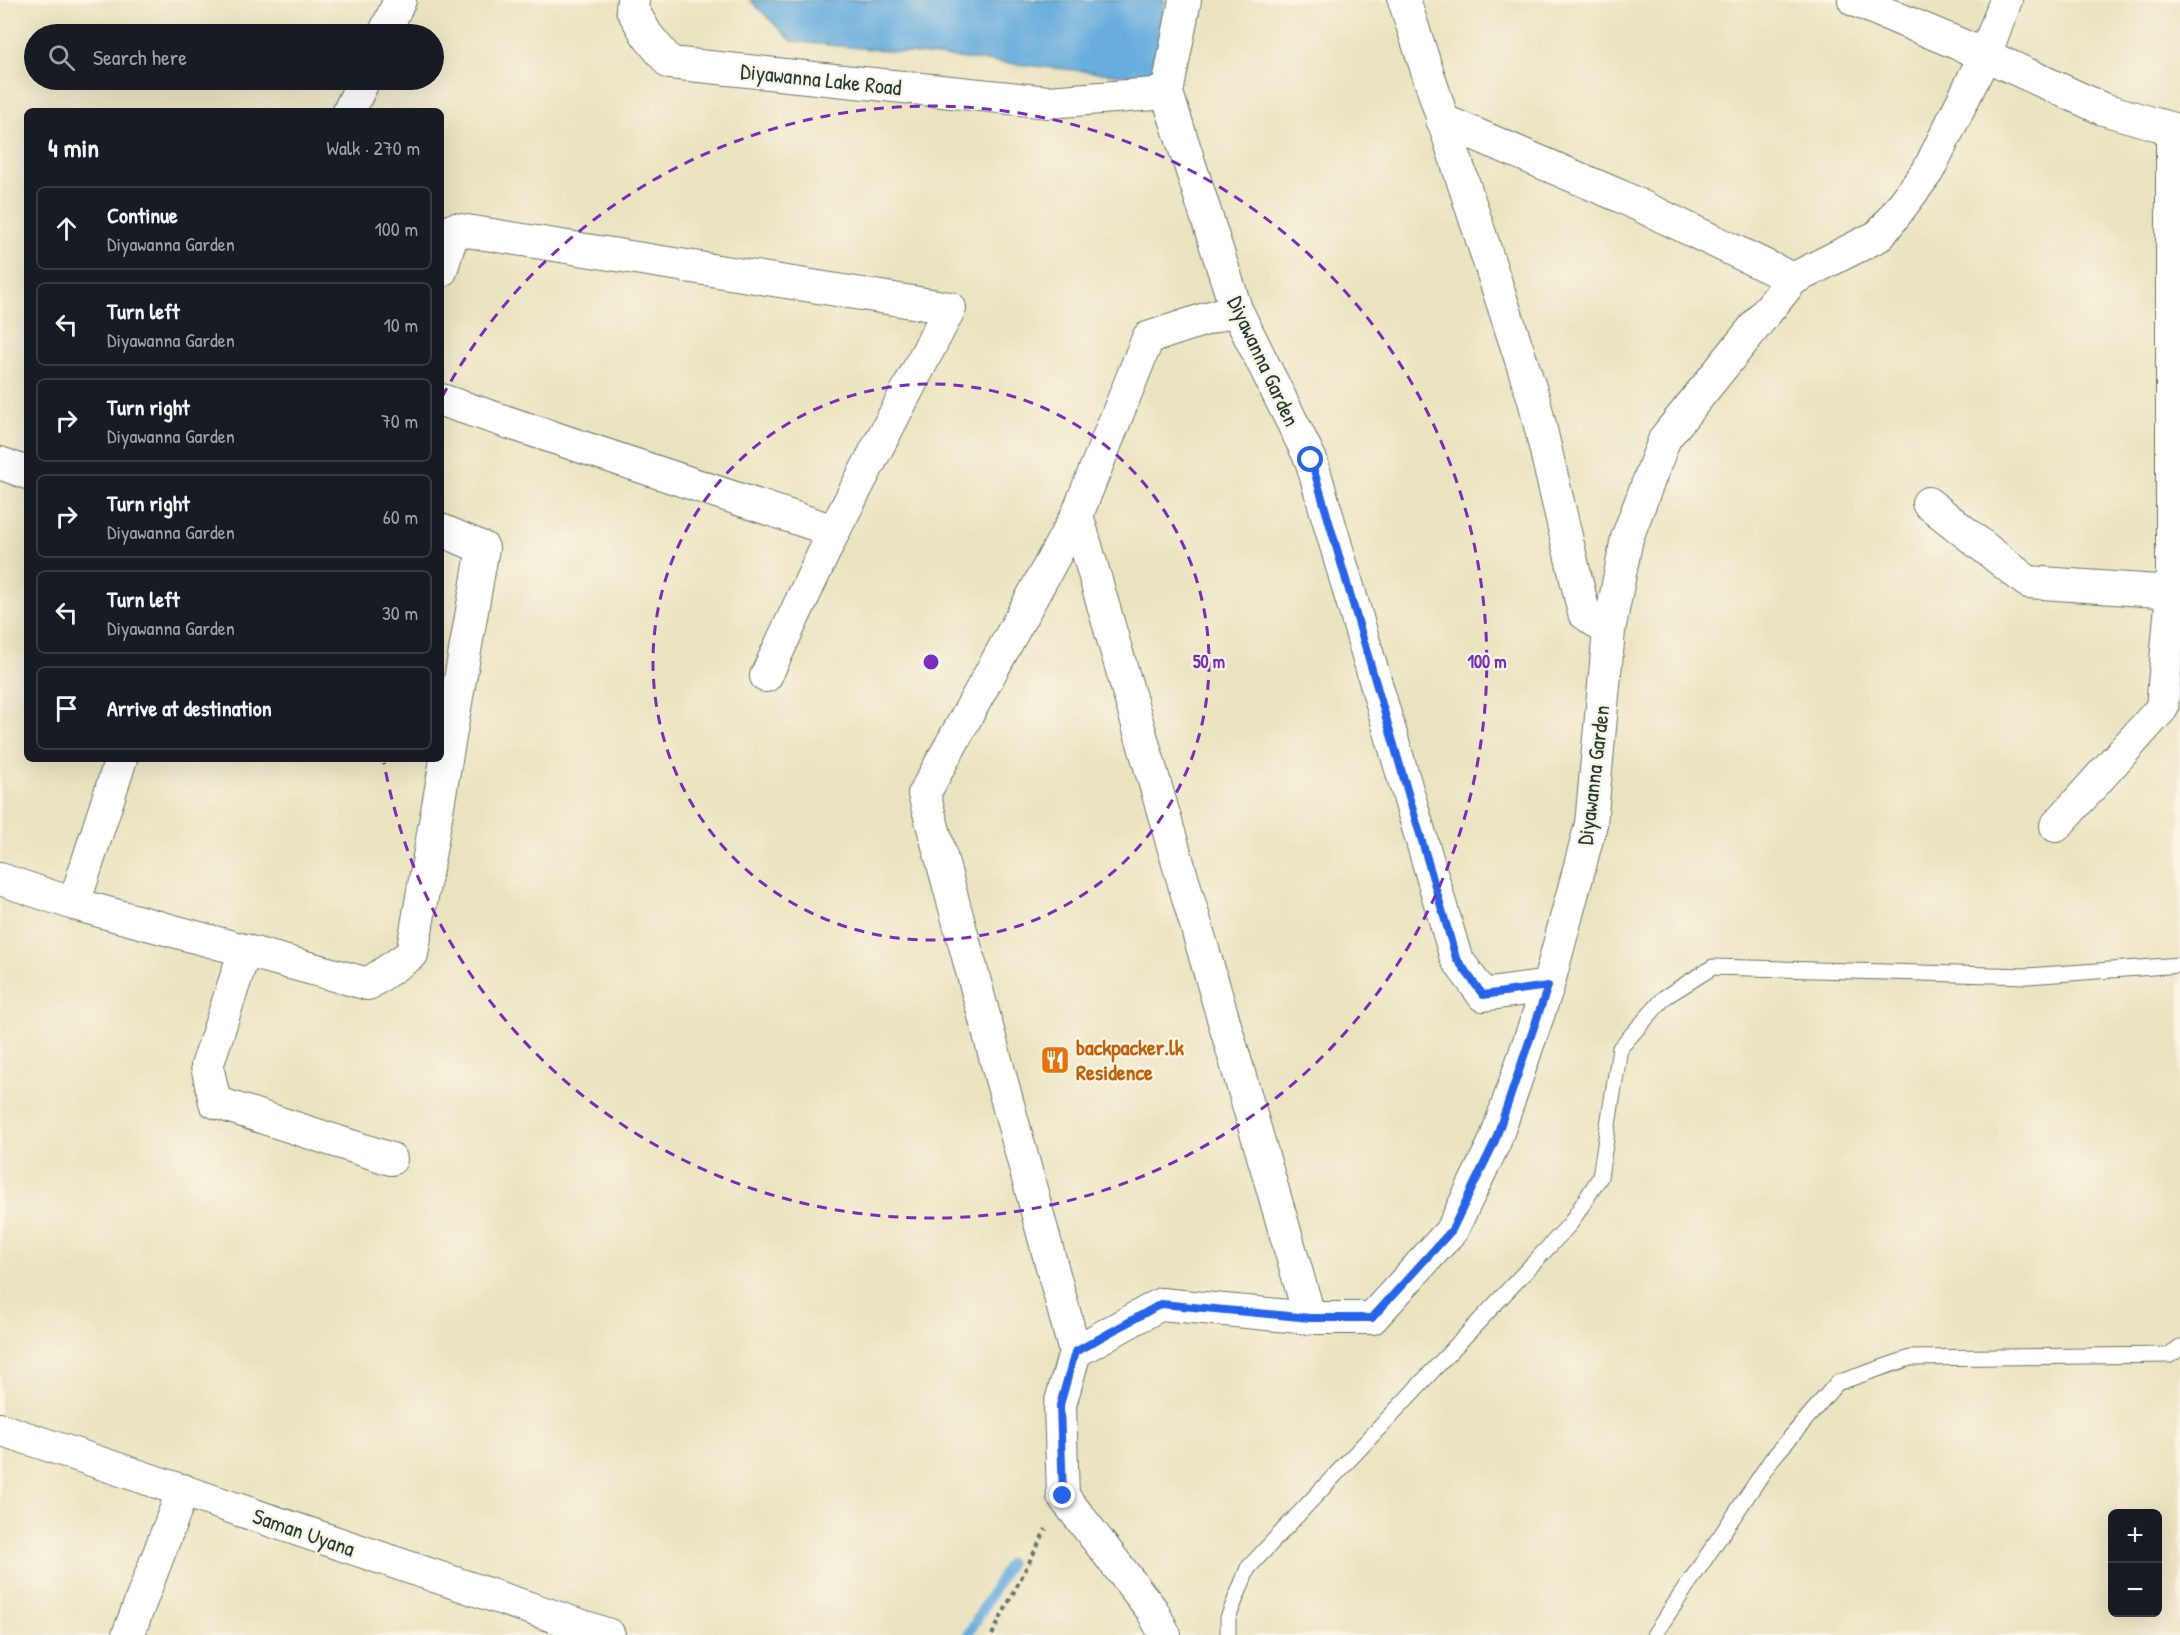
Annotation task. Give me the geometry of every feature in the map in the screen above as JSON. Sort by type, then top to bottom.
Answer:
[{"type":"street","points":[[389,24],[400,0]]},
{"type":"street","name":"Diyawanna Lake Road","points":[[633,0],[632,9],[647,35],[670,63],[1048,102],[1167,93]]},
{"type":"street","name":"Diyawanna Garden","points":[[1185,0],[1167,93],[1236,309],[1311,460],[1456,958],[1483,995],[1548,986]]},
{"type":"street","points":[[1404,0],[1534,400],[1584,614],[1609,631]]},
{"type":"street","points":[[1854,0],[1985,55],[2103,109],[2176,130],[2172,592],[2162,708],[2056,826]]},
{"type":"street","name":"Diyawanna Garden","points":[[1075,1352],[1161,1304],[1310,1318],[1372,1318],[1452,1230],[1495,1141],[1548,986],[1591,824],[1609,631],[1627,538],[1665,438],[1793,279],[1880,235],[1928,171],[1985,55],[2006,0]]},
{"type":"street","points":[[350,108],[359,90]]},
{"type":"street","points":[[1442,120],[1620,196],[1793,279]]},
{"type":"street","points":[[444,262],[454,229],[950,308],[834,531],[766,676]]},
{"type":"street","points":[[1165,1635],[1152,1610],[1063,1496],[1060,1405],[1075,1352],[924,794],[1077,515],[1148,338],[1236,309]]},
{"type":"street","points":[[444,401],[834,531]]},
{"type":"street","points":[[0,463],[24,472]]},
{"type":"street","points":[[1928,503],[2028,582],[2172,592]]},
{"type":"street","points":[[1077,515],[1310,1318]]},
{"type":"street","points":[[0,879],[74,904],[368,984],[412,954],[483,548],[444,531]]},
{"type":"street","points":[[74,904],[120,762]]},
{"type":"street","points":[[245,950],[207,1066],[215,1102],[391,1159]]},
{"type":"street","name":"Saman Uyana","points":[[0,1429],[609,1635]]},
{"type":"street","points":[[128,1635],[183,1490]]},
{"type":"lane","points":[[1228,1635],[1228,1618],[1248,1568],[1570,1224],[1600,1177],[1620,1048],[1665,997],[1713,967],[2028,976],[2180,965]]},
{"type":"lane","points":[[1654,1635],[1772,1459],[1837,1383],[1910,1358],[2170,1355],[2180,1348]]},
{"type":"path","points":[[992,1635],[1063,1496]]},
{"type":"water","points":[[750,0],[1165,0],[1151,78],[792,41]]},
{"type":"waterway","points":[[968,1635],[1009,1563]]},
{"type":"place","name":"backpacker.lk Residence","points":[[1055,1060]]},
{"type":"route","points":[[1063,1496],[1060,1405],[1075,1352],[1161,1304],[1310,1318],[1372,1318],[1452,1230],[1495,1141],[1548,986],[1483,995],[1456,958],[1311,460]]}]
